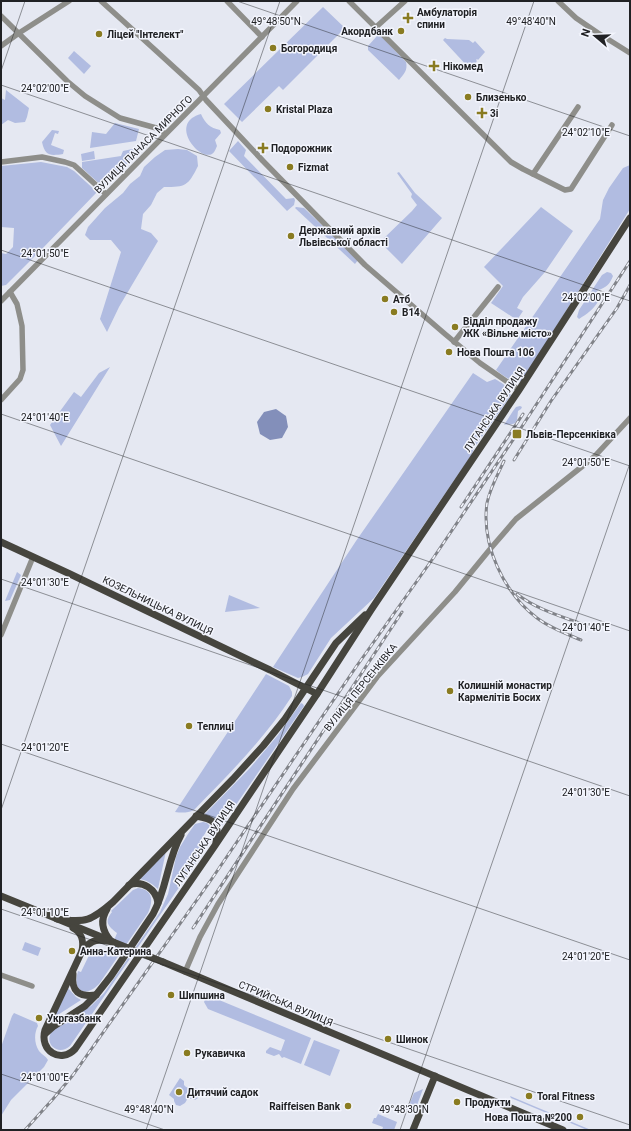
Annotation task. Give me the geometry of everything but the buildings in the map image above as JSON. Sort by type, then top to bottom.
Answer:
[{"type":"main road","name":"ЛУГАНСЬКА ВУЛИЦЯ","points":[[186,827],[172,854],[158,904],[111,976],[85,1006],[46,1032],[43,1038],[47,1048],[52,1053],[58,1055],[70,1053],[75,1048],[216,844],[317,694],[371,610],[519,390],[630,218]]},
{"type":"main road","name":"КОЗЕЛЬНИЦЬКА ВУЛИЦЯ","points":[[1,542],[110,593],[317,694]]},
{"type":"main road","name":"ЛУГАНСЬКА ВУЛИЦЯ","points":[[113,942],[103,929],[102,923],[103,916],[113,902],[264,746],[285,719],[336,643],[371,610]]},
{"type":"main road","points":[[196,816],[209,819],[214,823],[218,833],[216,844]]},
{"type":"main road","points":[[129,885],[146,885],[155,893],[158,904]]},
{"type":"main road","name":"СТРИЙСЬКА ВУЛИЦЯ","points":[[1,896],[563,1130]]},
{"type":"main road","name":"ЛУГАНСЬКА ВУЛИЦЯ","points":[[57,919],[75,922],[86,920],[99,913],[113,902]]},
{"type":"main road","points":[[57,919],[76,929],[81,935],[83,939],[82,951]]},
{"type":"main road","points":[[43,1038],[45,1030],[82,951],[89,943],[99,939],[113,942]]},
{"type":"main road","points":[[74,967],[72,981],[75,990],[84,996],[96,995]]},
{"type":"main road","points":[[413,1130],[435,1076]]},
{"type":"street","points":[[1,46],[69,1]]},
{"type":"street","points":[[101,1],[199,90],[262,161],[365,265],[454,342],[480,363],[519,390]]},
{"type":"street","points":[[228,1],[262,37]]},
{"type":"street","name":"ВУЛИЦЯ ПАНАСА МИРНОГО","points":[[1,301],[297,1]]},
{"type":"street","points":[[349,1],[511,162],[565,190],[571,189],[612,125]]},
{"type":"street","points":[[375,28],[405,1]]},
{"type":"street","points":[[558,1],[576,18],[630,53]]},
{"type":"street","points":[[1,16],[84,96],[120,118],[160,130],[165,134]]},
{"type":"street","points":[[533,174],[578,107]]},
{"type":"street","points":[[1,162],[42,157],[65,162],[74,165],[106,194]]},
{"type":"street","points":[[454,342],[498,287]]},
{"type":"street","points":[[1,400],[20,379],[23,370],[22,326],[17,304],[10,292]]},
{"type":"street","name":"ВУЛИЦЯ ПЕРСЕНКІВКА","points":[[185,972],[200,937],[218,904],[293,789],[377,677],[455,592],[516,519],[594,457],[630,418]]},
{"type":"street","points":[[1,635],[33,557]]},
{"type":"street","points":[[1,975],[32,986]]},
{"type":"shaded area","points":[[323,7],[345,28],[283,90],[279,86],[242,122],[224,104]]},
{"type":"shaded area","points":[[377,36],[381,36],[406,62],[406,70],[399,80],[368,50],[368,46]]},
{"type":"shaded area","points":[[445,38],[469,40],[473,43],[475,41],[485,52],[478,60],[476,60],[477,61],[470,69],[443,40]]},
{"type":"shaded area","points":[[74,51],[91,66],[84,74],[68,58]]},
{"type":"shaded area","points":[[6,90],[29,108],[25,122],[15,123],[8,120],[1,125],[1,98],[5,100]]},
{"type":"shaded area","points":[[201,114],[208,125],[220,130],[221,133],[215,140],[217,146],[212,154],[206,155],[200,152],[189,140],[187,125],[191,119]]},
{"type":"shaded area","points":[[115,123],[139,129],[136,141],[90,148],[92,132],[106,134]]},
{"type":"shaded area","points":[[52,130],[59,131],[58,134],[55,133],[51,145],[64,150],[63,154],[51,155],[43,147],[42,142]]},
{"type":"shaded area","points":[[238,141],[246,150],[244,156],[286,199],[294,198],[294,205],[287,211],[229,151]]},
{"type":"shaded area","points":[[137,148],[142,149],[103,187],[82,168],[82,162],[121,156],[123,151]]},
{"type":"shaded area","points":[[165,150],[187,150],[197,156],[198,166],[192,178],[186,184],[177,187],[164,187],[157,193],[151,205],[143,214],[141,229],[151,233],[158,241],[119,307],[107,332],[100,319],[121,252],[111,240],[90,240],[85,235],[88,227],[105,208],[140,176],[144,167],[155,157]]},
{"type":"shaded area","points":[[94,151],[95,159],[82,161],[81,154]]},
{"type":"shaded area","points":[[41,162],[67,167],[74,171],[97,192],[6,285],[1,286],[1,253],[6,254],[13,247],[14,228],[1,227],[1,166]]},
{"type":"shaded area","points":[[630,165],[630,209],[522,381],[514,381],[508,378],[496,370],[600,219],[603,200],[609,188],[623,168]]},
{"type":"shaded area","points":[[399,172],[415,193],[442,218],[402,264],[380,242],[417,205],[411,197],[412,194],[397,173]]},
{"type":"shaded area","points":[[541,207],[573,231],[545,272],[523,297],[517,308],[523,311],[517,320],[491,303],[503,286],[484,267]]},
{"type":"shaded area","points":[[295,208],[304,208],[358,260],[355,264]]},
{"type":"shaded area","points":[[607,272],[611,273],[613,276],[611,281],[605,287],[598,290],[596,294],[599,300],[590,311],[579,319],[577,317],[579,310],[602,275]]},
{"type":"shaded area","points":[[110,367],[61,446],[50,425],[74,392],[81,397],[99,373]]},
{"type":"shaded area","points":[[473,373],[487,382],[495,379],[507,387],[511,395],[474,448],[472,454],[374,598],[331,638],[308,674],[298,678],[273,667],[356,541]]},
{"type":"shaded area","points":[[516,407],[522,407],[518,411],[517,420],[515,423],[504,425]]},
{"type":"shaded area","points":[[276,409],[286,416],[288,427],[282,438],[270,440],[260,434],[257,422],[264,412]]},
{"type":"shaded area","points":[[17,572],[21,575],[10,600],[5,601]]},
{"type":"shaded area","points":[[229,595],[260,608],[225,612]]},
{"type":"shaded area","points":[[266,674],[289,686],[292,696],[258,741],[194,810],[189,812],[175,812]]},
{"type":"shaded area","points":[[301,703],[304,706],[222,825],[217,824],[203,816],[250,768],[278,735]]},
{"type":"shaded area","points":[[203,822],[210,826],[200,841],[200,857],[70,1046],[61,1050],[56,1049],[50,1044],[49,1040],[53,1030],[91,1006],[104,993],[160,912],[168,894],[176,857],[180,847],[195,824]]},
{"type":"shaded area","points":[[166,851],[158,889],[149,882],[139,879]]},
{"type":"shaded area","points":[[138,888],[147,891],[150,894],[151,905],[148,913],[99,984],[94,989],[89,991],[81,990],[77,983],[78,971],[81,972],[92,949],[96,948],[109,953],[117,933],[108,924],[111,911],[133,890]]},
{"type":"shaded area","points":[[25,942],[41,948],[38,956],[22,950]]},
{"type":"shaded area","points":[[68,988],[81,1000],[53,1018]]},
{"type":"shaded area","points":[[207,995],[311,1038],[301,1064],[284,1057],[282,1058],[279,1054],[274,1056],[266,1053],[270,1047],[281,1051],[285,1040],[208,1009],[204,1002]]},
{"type":"shaded area","points":[[14,1013],[37,1023],[38,1026],[35,1035],[36,1045],[39,1051],[48,1060],[44,1067],[11,1100],[1,1116],[1,1047]]},
{"type":"shaded area","points":[[314,1040],[340,1050],[330,1076],[304,1065]]},
{"type":"shaded area","name":"Дитячий садок","points":[[180,1078],[184,1081],[184,1085],[186,1087],[198,1089],[200,1094],[195,1100],[188,1098],[185,1103],[180,1106],[176,1105],[174,1099],[169,1095]]},
{"type":"shaded area","points":[[423,1089],[416,1108],[414,1110],[407,1110],[414,1093]]},
{"type":"shaded area","points":[[510,1096],[591,1130],[587,1130],[511,1098]]},
{"type":"shaded area","points":[[378,1114],[397,1122],[394,1130],[382,1130],[383,1127],[372,1123]]},
{"type":"railway","points":[[25,1130],[73,1075],[211,880],[356,667],[434,557],[517,434],[630,261]]},
{"type":"railway","points":[[514,460],[551,401],[617,308],[630,285]]},
{"type":"railway","points":[[461,507],[523,414]]},
{"type":"railway","points":[[504,461],[492,487],[487,503],[486,519],[488,535],[491,551],[497,567],[505,582],[525,608],[542,622],[581,640]]},
{"type":"railway","points":[[517,594],[542,609],[587,626]]},
{"type":"railway","points":[[193,928],[402,612]]},
{"type":"place","name":"Амбулаторія спини","points":[[408,18]]},
{"type":"place","name":"Акордбанк","points":[[401,31]]},
{"type":"place","name":"Ліцей \"Інтелект\"","points":[[99,34]]},
{"type":"place","name":"Богородиця","points":[[273,48]]},
{"type":"place","name":"Нікомед","points":[[434,66]]},
{"type":"place","name":"Близенько","points":[[468,97]]},
{"type":"place","name":"Kristal Plaza","points":[[268,109]]},
{"type":"place","name":"3і","points":[[482,113]]},
{"type":"place","name":"Подорожник","points":[[263,148]]},
{"type":"place","name":"Fizmat","points":[[290,167]]},
{"type":"place","name":"Державний архів Львівської області","points":[[291,236]]},
{"type":"place","name":"Атб","points":[[385,299]]},
{"type":"place","name":"В14","points":[[394,312]]},
{"type":"place","name":"Відділ продажу ЖК «Вільне місто»","points":[[455,327]]},
{"type":"place","name":"Нова Пошта 106","points":[[449,352]]},
{"type":"place","name":"Львів-Персенківка","points":[[517,434]]},
{"type":"place","name":"Колишній монастир Кармелітів Босих","points":[[450,691]]},
{"type":"place","name":"Теплиці","points":[[189,726]]},
{"type":"place","name":"Анна-Катерина","points":[[72,951]]},
{"type":"place","name":"Шипшина","points":[[171,995]]},
{"type":"place","name":"Укргазбанк","points":[[39,1018]]},
{"type":"place","name":"Шинок","points":[[388,1039]]},
{"type":"place","name":"Рукавичка","points":[[187,1053]]},
{"type":"place","name":"Дитячий садок","points":[[179,1092]]},
{"type":"place","name":"Toral Fitness","points":[[529,1096]]},
{"type":"place","name":"Продукти","points":[[457,1102]]},
{"type":"place","name":"Raiffeisen Bank","points":[[348,1106]]},
{"type":"place","name":"Нова Пошта №200","points":[[580,1117]]}]
